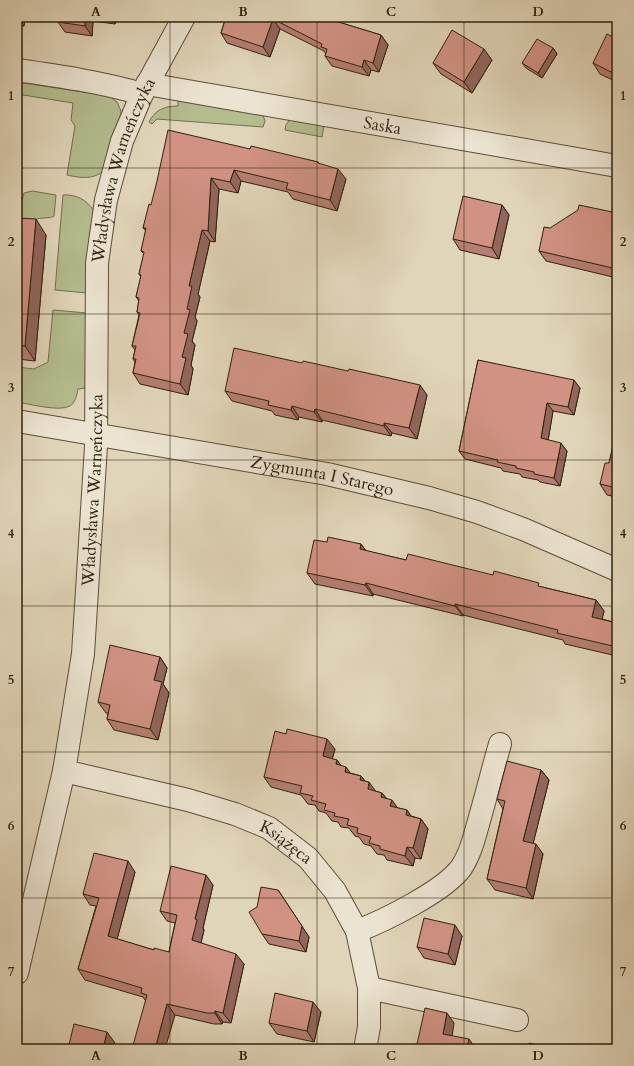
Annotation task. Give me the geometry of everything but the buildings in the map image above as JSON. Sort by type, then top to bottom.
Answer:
[{"type":"street","name":"Władysława Warneńczyka","points":[[17,973],[64,771],[83,654],[96,434],[96,305],[98,250],[106,200],[120,149],[144,89],[184,17]]},
{"type":"street","name":"Saska","points":[[17,70],[65,77],[129,90],[144,89],[617,166]]},
{"type":"street","name":"Zygmunta I Starego","points":[[17,421],[327,474],[429,498],[477,512],[523,529],[617,570]]},
{"type":"street","points":[[357,931],[378,923],[427,896],[445,883],[460,869],[472,848],[500,744]]},
{"type":"street","name":"Książęca","points":[[64,771],[188,800],[235,814],[269,828],[308,858],[335,891],[357,931],[369,988],[369,1027],[365,1049]]},
{"type":"street","points":[[369,988],[517,1020]]},
{"type":"green space","points":[[17,82],[110,96],[117,102],[121,111],[121,120],[105,170],[91,177],[67,175],[75,126],[71,120],[73,103],[17,94]]},
{"type":"green space","points":[[178,99],[262,113],[265,121],[263,127],[157,119],[152,124],[149,122],[154,114],[160,110],[178,106]]},
{"type":"green space","points":[[290,119],[324,125],[322,137],[285,130]]},
{"type":"green space","points":[[32,191],[56,195],[54,216],[39,218],[26,223],[17,224],[17,208],[21,204],[24,193]]},
{"type":"green space","points":[[63,195],[81,198],[94,211],[87,293],[55,290]]},
{"type":"green space","points":[[53,310],[87,313],[86,388],[78,389],[73,403],[65,408],[52,408],[17,402],[17,367],[34,369],[48,362]]}]
